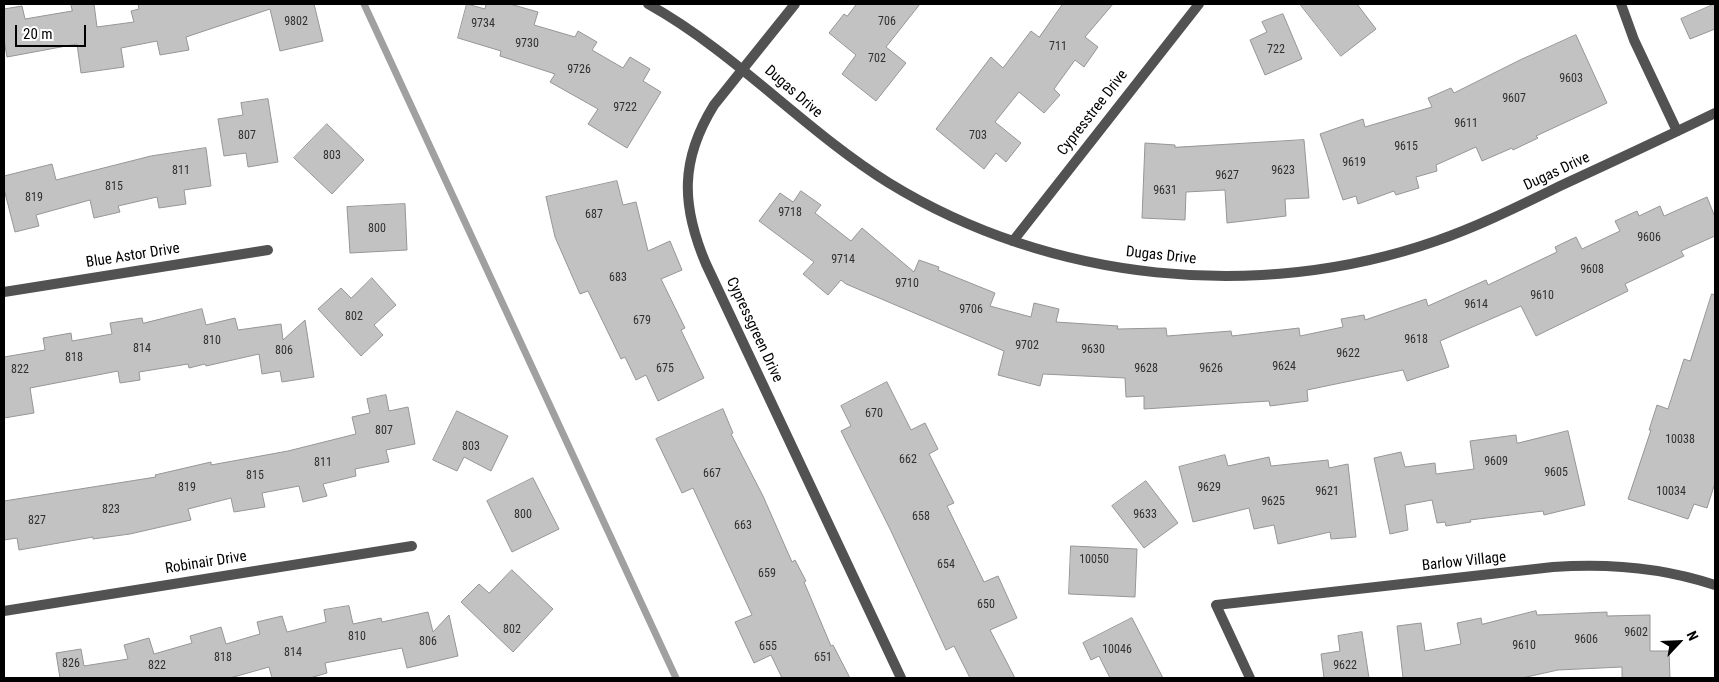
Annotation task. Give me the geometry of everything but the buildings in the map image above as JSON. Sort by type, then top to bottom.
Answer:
[{"type":"street","name":"Dugas Drive","points":[[648,4],[691,30],[743,69],[820,135],[891,184],[954,217],[1012,241],[1106,265],[1174,273],[1216,276],[1257,275],[1331,267],[1401,252],[1463,231],[1715,113]]},
{"type":"street","name":"Cypressgreen Drive","points":[[795,4],[704,121],[691,154],[687,189],[692,229],[706,264],[901,678]]},
{"type":"street","name":"Cypresstree Drive","points":[[1012,241],[1198,4]]},
{"type":"street","points":[[1622,4],[1634,40],[1677,131]]},
{"type":"street","name":"Blue Astor Drive","points":[[4,292],[268,250]]},
{"type":"street","name":"Robinair Drive","points":[[4,611],[412,546]]},
{"type":"street","name":"Barlow Village","points":[[1250,678],[1216,605],[1592,564],[1632,566],[1671,572],[1715,585]]},
{"type":"waterway","points":[[364,4],[676,678]]}]
